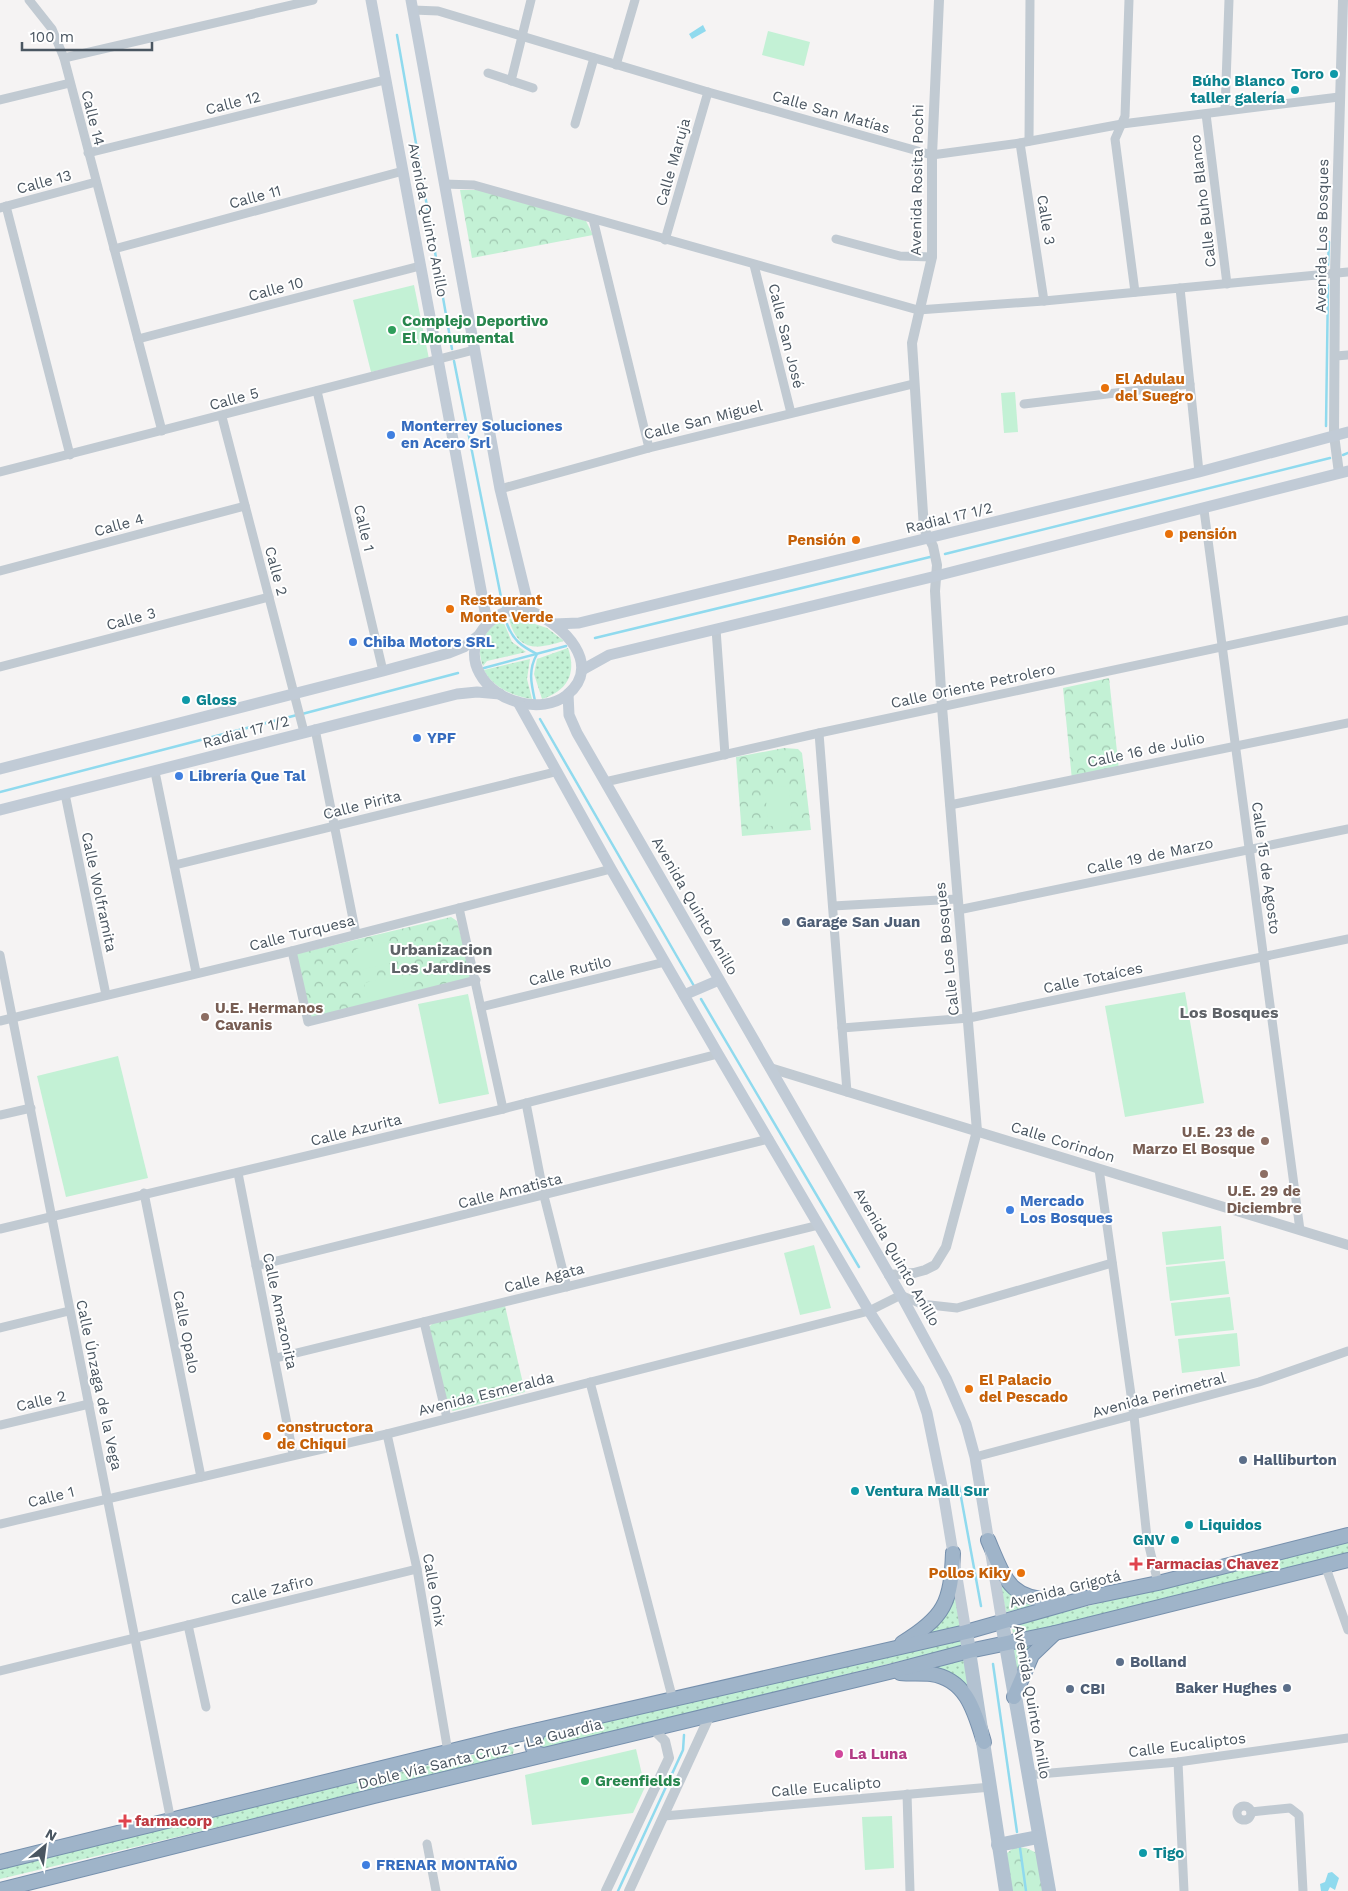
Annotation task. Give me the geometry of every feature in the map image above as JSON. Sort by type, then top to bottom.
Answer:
[{"type":"highway","name":"Avenida Grigotá","points":[[966,1632],[1086,1598],[1158,1583],[1348,1534]]},
{"type":"highway","points":[[988,1540],[1006,1580],[1020,1594],[1040,1600],[1086,1598]]},
{"type":"highway","points":[[892,1649],[914,1636],[940,1613],[947,1600],[952,1582],[953,1553]]},
{"type":"highway","points":[[969,1651],[1055,1633],[1348,1560]]},
{"type":"highway","name":"Doble Vía Santa Cruz - La Guardia","points":[[0,1862],[540,1730],[966,1632]]},
{"type":"highway","points":[[1014,1697],[1032,1656],[1055,1633]]},
{"type":"highway","name":"Doble Vía Santa Cruz - La Guardia","points":[[0,1890],[969,1651]]},
{"type":"highway","points":[[889,1672],[930,1674],[941,1677],[957,1686],[973,1707],[984,1742]]},
{"type":"highway","points":[[540,1730],[532,1746],[536,1752],[543,1755]]},
{"type":"highway","points":[[507,1764],[517,1757],[518,1748],[508,1738]]},
{"type":"main road","name":"Avenida Quinto Anillo","points":[[371,0],[487,622]]},
{"type":"main road","name":"Avenida Quinto Anillo","points":[[412,5],[500,489],[530,612]]},
{"type":"main road","name":"Radial 17 1/2","points":[[554,624],[579,622],[929,538],[1199,472],[1348,432]]},
{"type":"main road","points":[[582,670],[610,655],[1204,510],[1343,472]]},
{"type":"main road","points":[[512,610],[530,612],[554,624],[571,640],[580,653],[582,670],[577,684],[568,694],[546,704],[532,705],[518,702],[500,694],[480,674],[474,657],[478,636],[487,622],[499,613],[512,610]]},
{"type":"main road","name":"Radial 17 1/2","points":[[0,769],[295,697],[464,647],[478,636]]},
{"type":"main road","name":"Radial 17 1/2","points":[[0,810],[155,772],[307,728],[457,694],[476,692],[500,694]]},
{"type":"main road","name":"Avenida Quinto Anillo","points":[[568,694],[569,715],[605,782],[901,1295],[956,1400],[966,1424],[975,1457],[1048,1891]]},
{"type":"main road","points":[[518,702],[555,772],[718,1054],[869,1311],[919,1389],[927,1413],[953,1553],[1006,1891]]},
{"type":"main road","points":[[684,995],[719,980]]},
{"type":"main road","points":[[998,1844],[1038,1837]]},
{"type":"street","name":"Calle 14","points":[[29,0],[52,29],[64,58],[162,431]]},
{"type":"street","points":[[64,58],[313,0]]},
{"type":"street","points":[[511,81],[531,0]]},
{"type":"street","points":[[616,64],[635,0]]},
{"type":"street","name":"Avenida Rosita Pochi","points":[[936,576],[937,565],[933,546],[924,529],[913,384],[912,343],[918,310],[932,257],[932,155],[939,0]]},
{"type":"street","name":"Calle 3","points":[[1030,0],[1025,142],[1044,301]]},
{"type":"street","points":[[1129,0],[1125,116],[1115,139],[1135,292]]},
{"type":"street","points":[[1225,110],[1229,0]]},
{"type":"street","name":"Avenida Los Bosques","points":[[1343,0],[1345,22],[1339,97],[1334,435],[1343,472]]},
{"type":"street","name":"Calle San Matías","points":[[412,5],[438,11],[708,92],[932,155],[1025,142],[1122,124],[1339,97]]},
{"type":"street","points":[[575,124],[594,58]]},
{"type":"street","points":[[488,74],[533,88]]},
{"type":"street","name":"Calle 12","points":[[88,153],[385,80]]},
{"type":"street","points":[[0,100],[70,84]]},
{"type":"street","name":"Calle Maruja","points":[[665,240],[708,92]]},
{"type":"street","name":"Calle Buho Blanco","points":[[1206,114],[1227,284]]},
{"type":"street","name":"Calle 11","points":[[114,249],[403,171]]},
{"type":"street","name":"Calle 13","points":[[3,207],[96,182]]},
{"type":"street","points":[[444,184],[474,185],[918,310],[1044,301],[1348,272]]},
{"type":"street","points":[[3,207],[70,455]]},
{"type":"street","points":[[594,219],[649,448]]},
{"type":"street","points":[[836,239],[900,256],[932,257]]},
{"type":"street","name":"Calle San José","points":[[754,265],[791,413]]},
{"type":"street","name":"Calle 10","points":[[138,339],[420,266]]},
{"type":"street","points":[[1180,288],[1199,472]]},
{"type":"street","name":"Calle 5","points":[[0,472],[222,417],[438,358],[474,350]]},
{"type":"street","points":[[1336,356],[1348,355]]},
{"type":"street","name":"Calle San Miguel","points":[[500,489],[649,448],[913,384]]},
{"type":"street","points":[[1024,404],[1190,384]]},
{"type":"street","name":"Calle 1","points":[[317,391],[383,671]]},
{"type":"street","name":"Calle 2","points":[[222,417],[295,697],[307,728],[335,826],[356,934]]},
{"type":"street","name":"Calle 4","points":[[0,570],[245,506]]},
{"type":"street","name":"Calle 15 de Agosto","points":[[1204,510],[1300,1230]]},
{"type":"street","name":"Calle Los Bosques","points":[[889,1275],[914,1273],[935,1265],[946,1247],[977,1132],[942,707],[935,591],[936,576]]},
{"type":"street","name":"Calle 3","points":[[0,668],[269,597]]},
{"type":"street","name":"Calle Oriente Petrolero","points":[[605,782],[819,732],[1348,620]]},
{"type":"street","points":[[716,629],[725,755]]},
{"type":"street","name":"Calle 16 de Julio","points":[[950,805],[1348,724]]},
{"type":"street","points":[[819,732],[847,1092]]},
{"type":"street","points":[[155,772],[196,972]]},
{"type":"street","name":"Calle Pirita","points":[[175,865],[555,772]]},
{"type":"street","name":"Calle Wolframita","points":[[65,794],[106,995]]},
{"type":"street","name":"Calle 19 de Marzo","points":[[958,910],[1348,829]]},
{"type":"street","name":"Calle Turquesa","points":[[0,1021],[196,972],[292,951],[611,869]]},
{"type":"street","points":[[833,906],[957,899]]},
{"type":"street","points":[[459,908],[503,1109]]},
{"type":"street","name":"Calle Totaíces","points":[[842,1028],[969,1018],[1348,939]]},
{"type":"street","points":[[292,951],[308,1022],[476,980]]},
{"type":"street","name":"Calle Únzaga de la Vega","points":[[0,955],[14,1018],[69,1312],[108,1498],[170,1821]]},
{"type":"street","name":"Calle Rutilo","points":[[481,1007],[665,962]]},
{"type":"street","name":"Calle Azurita","points":[[0,1229],[144,1193],[238,1173],[503,1109],[718,1054]]},
{"type":"street","name":"Calle Corindon","points":[[770,1068],[1348,1245]]},
{"type":"street","points":[[526,1103],[544,1196],[568,1286]]},
{"type":"street","points":[[0,1115],[30,1108]]},
{"type":"street","name":"Calle Amatista","points":[[256,1266],[769,1139]]},
{"type":"street","points":[[1099,1169],[1134,1416],[1147,1538],[1158,1583]]},
{"type":"street","name":"Calle Amazonita","points":[[238,1173],[276,1358],[293,1454]]},
{"type":"street","name":"Calle Opalo","points":[[144,1193],[201,1476]]},
{"type":"street","name":"Calle Agata","points":[[276,1358],[819,1225]]},
{"type":"street","points":[[869,1311],[901,1295],[921,1304],[957,1308],[1112,1263]]},
{"type":"street","name":"Avenida Esmeralda","points":[[108,1498],[293,1454],[387,1434],[869,1311]]},
{"type":"street","points":[[0,1328],[69,1312]]},
{"type":"street","points":[[424,1322],[447,1418]]},
{"type":"street","name":"Avenida Perimetral","points":[[975,1457],[1259,1382],[1348,1351]]},
{"type":"street","points":[[590,1382],[673,1700]]},
{"type":"street","name":"Calle 2","points":[[0,1425],[89,1404]]},
{"type":"street","name":"Calle Onix","points":[[387,1434],[416,1569],[448,1752]]},
{"type":"street","name":"Calle 1","points":[[0,1524],[108,1498]]},
{"type":"street","points":[[1325,1565],[1348,1630]]},
{"type":"street","name":"Calle Zafiro","points":[[0,1670],[416,1569]]},
{"type":"street","points":[[188,1625],[206,1708]]},
{"type":"street","points":[[629,1891],[710,1715]]},
{"type":"street","points":[[606,1891],[669,1758],[665,1741],[653,1729]]},
{"type":"street","name":"Calle Eucaliptos","points":[[1028,1774],[1178,1762],[1348,1738]]},
{"type":"street","points":[[1178,1762],[1184,1891]]},
{"type":"street","name":"Calle Eucalipto","points":[[664,1816],[991,1787]]},
{"type":"street","points":[[907,1794],[910,1891]]},
{"type":"street","points":[[1251,1812],[1290,1808],[1299,1815],[1303,1891]]},
{"type":"street","points":[[427,1844],[436,1891]]},
{"type":"green space","points":[[768,31],[810,42],[804,66],[762,55]]},
{"type":"green space","points":[[460,190],[484,190],[586,221],[593,235],[472,258]]},
{"type":"green space","name":"Complejo Deportivo El Monumental","points":[[414,285],[429,359],[371,372],[353,300]]},
{"type":"green space","points":[[1015,392],[1018,432],[1004,433],[1001,393]]},
{"type":"green space","points":[[517,618],[547,628],[564,641],[537,647],[523,643],[513,630],[509,619]]},
{"type":"green space","points":[[498,621],[503,621],[512,642],[526,652],[487,661],[483,666],[480,652],[482,641]]},
{"type":"green space","points":[[568,648],[571,666],[568,680],[558,691],[542,699],[534,674],[537,659]]},
{"type":"green space","points":[[530,659],[527,679],[532,699],[504,690],[492,681],[484,670]]},
{"type":"green space","points":[[1109,678],[1119,770],[1072,780],[1063,688]]},
{"type":"green space","points":[[784,748],[798,749],[802,753],[811,830],[742,836],[736,757]]},
{"type":"green space","points":[[789,786],[792,825],[768,826],[765,787]]},
{"type":"green space","points":[[451,917],[457,921],[471,975],[469,978],[310,1018],[296,954]]},
{"type":"green space","points":[[393,940],[398,961],[361,970],[356,949]]},
{"type":"green space","points":[[401,974],[406,994],[369,1003],[364,983]]},
{"type":"green space","points":[[1185,992],[1204,1103],[1125,1117],[1105,1006]]},
{"type":"green space","points":[[468,994],[489,1094],[439,1104],[418,1004]]},
{"type":"green space","points":[[118,1056],[148,1178],[66,1197],[37,1076]]},
{"type":"green space","points":[[1221,1226],[1224,1259],[1166,1265],[1162,1232]]},
{"type":"green space","points":[[814,1245],[831,1308],[800,1315],[784,1253]]},
{"type":"green space","points":[[1225,1261],[1229,1294],[1170,1301],[1166,1267]]},
{"type":"green space","points":[[1230,1297],[1234,1330],[1175,1336],[1171,1303]]},
{"type":"green space","points":[[505,1306],[525,1392],[453,1411],[448,1408],[429,1327],[433,1323]]},
{"type":"green space","points":[[1237,1333],[1240,1366],[1182,1373],[1178,1339]]},
{"type":"green space","points":[[1348,1541],[1348,1555],[1021,1634],[1013,1633],[1012,1628],[1016,1624]]},
{"type":"green space","points":[[998,1573],[1003,1581],[1055,1603],[1006,1612]]},
{"type":"green space","points":[[954,1585],[962,1626],[919,1636]]},
{"type":"green space","points":[[964,1637],[965,1645],[542,1749],[538,1748],[542,1736]]},
{"type":"green space","points":[[1044,1640],[1017,1677],[1009,1648]]},
{"type":"green space","points":[[967,1657],[970,1698],[917,1669]]},
{"type":"green space","points":[[510,1746],[514,1748],[513,1754],[432,1776],[0,1879],[0,1867]]},
{"type":"green space","name":"Greenfields","points":[[636,1749],[645,1787],[633,1813],[532,1825],[525,1775]]},
{"type":"green space","points":[[892,1816],[894,1868],[865,1870],[862,1817]]},
{"type":"green space","points":[[1015,1847],[1026,1848],[1037,1853],[1042,1891],[1010,1891],[1007,1853]]},
{"type":"water","points":[[703,25],[706,31],[692,39],[689,34]]},
{"type":"water","points":[[1332,1872],[1339,1878],[1335,1890],[1330,1887],[1328,1891],[1321,1891],[1320,1884],[1325,1882],[1328,1873]]},
{"type":"waterway","points":[[397,35],[452,349]]},
{"type":"waterway","points":[[1328,265],[1329,242]]},
{"type":"waterway","points":[[1326,426],[1328,285]]},
{"type":"waterway","points":[[454,361],[503,607]]},
{"type":"waterway","points":[[1343,455],[1348,453]]},
{"type":"waterway","points":[[945,554],[1330,458]]},
{"type":"waterway","points":[[595,638],[930,557]]},
{"type":"waterway","points":[[507,624],[518,642],[537,654],[531,671],[535,701]]},
{"type":"waterway","points":[[484,668],[566,646]]},
{"type":"waterway","points":[[302,714],[458,673]]},
{"type":"waterway","points":[[0,792],[297,715]]},
{"type":"waterway","points":[[540,719],[694,986]]},
{"type":"waterway","points":[[701,999],[859,1267]]},
{"type":"waterway","points":[[959,1486],[981,1606]]},
{"type":"waterway","points":[[993,1664],[1017,1832]]},
{"type":"waterway","points":[[618,1891],[683,1750],[684,1735]]},
{"type":"waterway","points":[[1020,1848],[1026,1891]]},
{"type":"place","name":"Toro","points":[[1334,74]]},
{"type":"place","name":"Búho Blanco taller galería","points":[[1295,90]]},
{"type":"place","name":"Complejo Deportivo El Monumental","points":[[392,330]]},
{"type":"place","name":"El Adulau del Suegro","points":[[1105,388]]},
{"type":"place","name":"Monterrey Soluciones en Acero Srl","points":[[391,435]]},
{"type":"place","name":"pensión","points":[[1169,534]]},
{"type":"place","name":"Pensión","points":[[856,540]]},
{"type":"place","name":"Restaurant Monte Verde","points":[[450,609]]},
{"type":"place","name":"Chiba Motors SRL","points":[[353,642]]},
{"type":"place","name":"Gloss","points":[[186,700]]},
{"type":"place","name":"YPF","points":[[417,738]]},
{"type":"place","name":"Librería Que Tal","points":[[179,776]]},
{"type":"place","name":"Garage San Juan","points":[[786,922]]},
{"type":"place","name":"U.E. Hermanos Cavanis","points":[[205,1017]]},
{"type":"place","name":"U.E. 23 de Marzo El Bosque","points":[[1265,1141]]},
{"type":"place","name":"U.E. 29 de Diciembre","points":[[1264,1174]]},
{"type":"place","name":"Mercado Los Bosques","points":[[1010,1210]]},
{"type":"place","name":"El Palacio del Pescado","points":[[969,1389]]},
{"type":"place","name":"constructora de Chiqui","points":[[267,1436]]},
{"type":"place","name":"Halliburton","points":[[1243,1460]]},
{"type":"place","name":"Ventura Mall Sur","points":[[855,1491]]},
{"type":"place","name":"Liquidos","points":[[1189,1525]]},
{"type":"place","name":"GNV","points":[[1175,1540]]},
{"type":"place","name":"Farmacias Chavez","points":[[1136,1564]]},
{"type":"place","name":"Pollos Kiky","points":[[1021,1573]]},
{"type":"place","name":"Bolland","points":[[1120,1662]]},
{"type":"place","name":"Baker Hughes","points":[[1287,1688]]},
{"type":"place","name":"CBI","points":[[1070,1689]]},
{"type":"place","name":"La Luna","points":[[839,1754]]},
{"type":"place","name":"Greenfields","points":[[585,1781]]},
{"type":"place","name":"farmacorp","points":[[125,1821]]},
{"type":"place","name":"Tigo","points":[[1143,1853]]},
{"type":"place","name":"FRENAR MONTAÑO","points":[[366,1865]]},
{"type":"district","name":"Urbanizacion Los Jardines","points":[[441,958]]},
{"type":"district","name":"Los Bosques","points":[[1229,1012]]}]
